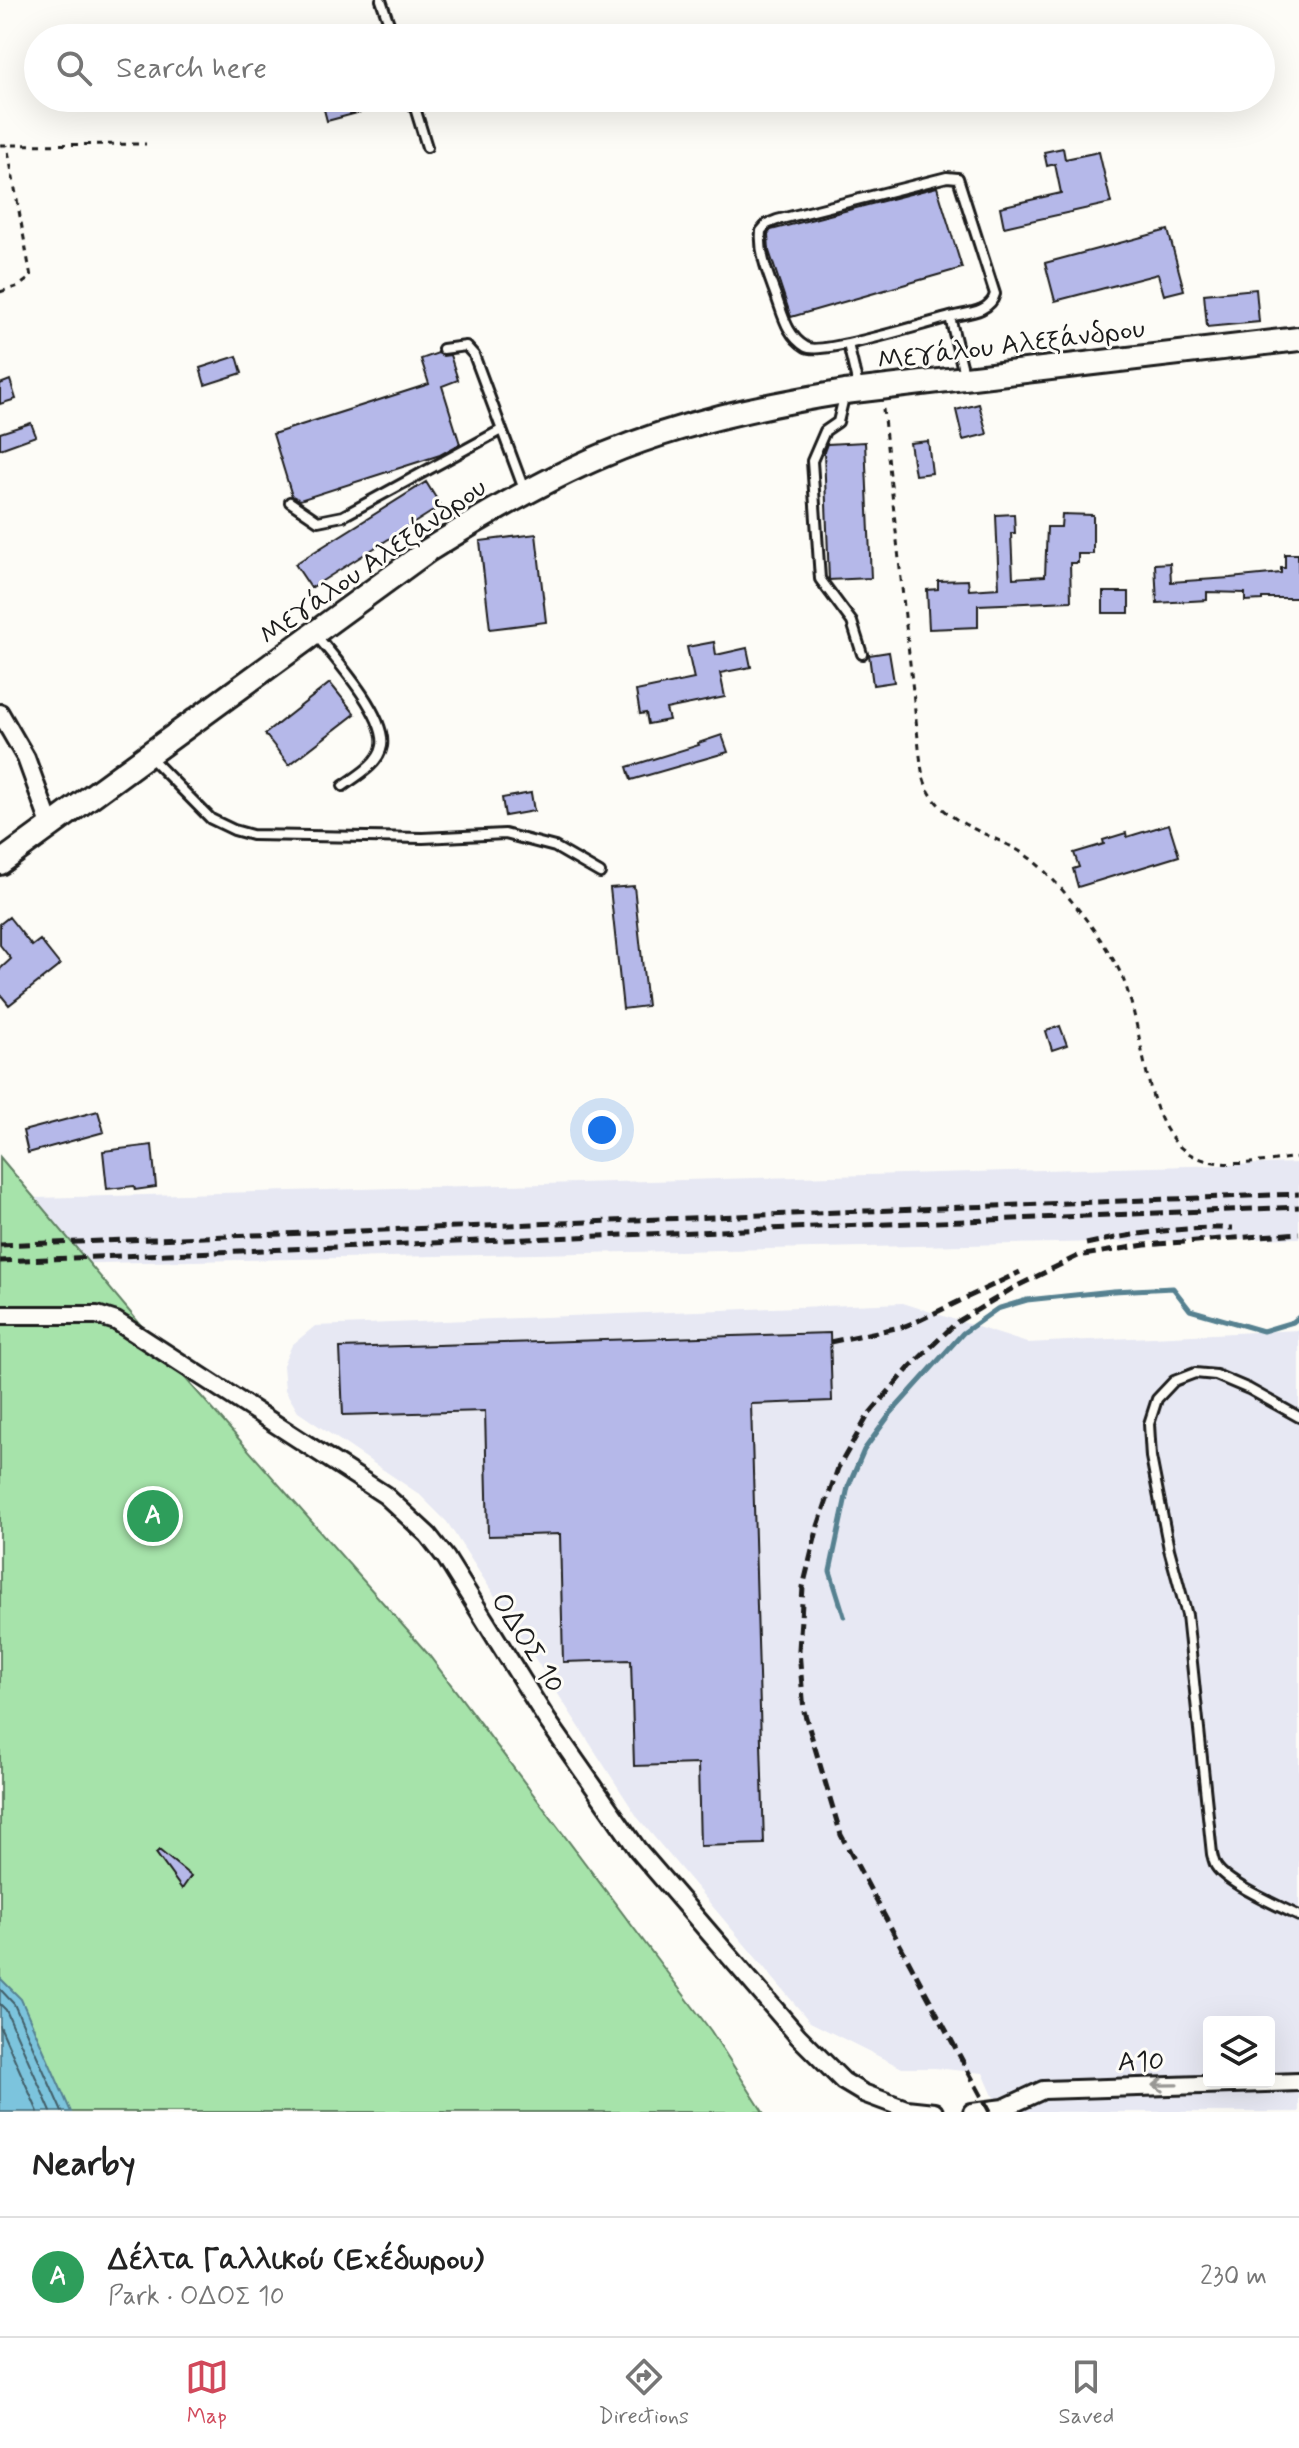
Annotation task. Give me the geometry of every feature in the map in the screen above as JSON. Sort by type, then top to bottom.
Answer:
[{"type":"street","name":"Μεγάλου Αλεξάνδρου","points":[[0,863],[427,551],[525,493],[606,454],[690,425],[756,409],[861,391],[1299,339]]},
{"type":"street","points":[[0,713],[26,758],[51,827]]},
{"type":"street","name":"ΟΔΟΣ 10","points":[[0,1315],[86,1314],[116,1321],[385,1495],[428,1535],[446,1558],[547,1720],[638,1850],[798,2036],[843,2081],[863,2093],[906,2109],[934,2112]]},
{"type":"street","name":"Α10","points":[[1012,2110],[1043,2090],[1299,2082]]},
{"type":"street","points":[[972,2112],[1012,2110]]},
{"type":"lane","points":[[381,0],[389,24]]},
{"type":"lane","points":[[416,112],[427,147]]},
{"type":"lane","points":[[947,177],[958,178],[995,294],[993,301],[983,309],[950,317],[848,344],[817,350],[806,347],[788,330],[762,256],[761,231],[767,224],[947,177]]},
{"type":"lane","points":[[950,317],[965,379]]},
{"type":"lane","points":[[848,344],[861,391],[838,422],[825,431],[812,461],[820,579],[852,622],[862,654]]},
{"type":"lane","points":[[443,349],[466,346],[474,355],[525,493]]},
{"type":"lane","points":[[290,502],[318,521],[343,516],[501,430]]},
{"type":"lane","points":[[315,633],[372,709],[380,727],[382,746],[378,756],[362,773],[343,786]]},
{"type":"lane","points":[[148,755],[211,819],[252,835],[375,838],[505,834],[555,847],[600,873]]},
{"type":"lane","points":[[1299,1417],[1249,1389],[1216,1375],[1195,1373],[1174,1381],[1157,1399],[1149,1424],[1151,1457],[1166,1534],[1187,1615],[1212,1854],[1216,1866],[1226,1876],[1299,1916]]},
{"type":"path","points":[[0,145],[146,144]]},
{"type":"path","points":[[0,292],[19,286],[31,277],[7,145]]},
{"type":"path","points":[[861,391],[927,788],[939,806],[957,820],[1030,858],[1059,888],[1103,943],[1129,992],[1156,1107],[1165,1128],[1179,1146],[1196,1158],[1216,1163],[1299,1157]]},
{"type":"shaded area","points":[[1299,1163],[1299,1238],[0,1265],[0,1199]]},
{"type":"shaded area","points":[[903,1303],[1027,1343],[1299,1330],[1299,2112],[1000,2112],[983,2073],[902,2068],[810,2022],[638,1818],[447,1522],[419,1494],[298,1412],[285,1390],[283,1365],[292,1345],[315,1326]]},
{"type":"green space","points":[[0,1157],[186,1379],[428,1654],[711,2031],[763,2112],[0,2112]]},
{"type":"water","points":[[0,1978],[21,1999],[71,2112],[0,2112]]},
{"type":"building","points":[[325,112],[361,112],[327,121]]},
{"type":"building","points":[[1063,148],[1065,159],[1099,152],[1111,203],[1004,227],[1000,207],[1061,193],[1055,164],[1047,166],[1044,152]]},
{"type":"building","points":[[937,187],[962,268],[791,317],[769,251],[768,234],[771,230]]},
{"type":"building","points":[[1168,230],[1184,290],[1164,295],[1158,274],[1055,301],[1045,263]]},
{"type":"building","points":[[1256,289],[1259,322],[1207,327],[1204,294]]},
{"type":"building","points":[[438,353],[450,355],[458,380],[442,386],[460,444],[440,455],[300,500],[292,496],[273,434],[429,384],[421,359]]},
{"type":"building","points":[[237,356],[242,373],[205,385],[200,368]]},
{"type":"building","points":[[10,380],[16,399],[0,404],[0,384]]},
{"type":"building","points":[[979,404],[987,434],[963,440],[956,410]]},
{"type":"building","points":[[31,423],[36,436],[0,449],[0,433]]},
{"type":"building","points":[[928,441],[932,473],[915,475],[910,443]]},
{"type":"building","points":[[865,442],[871,578],[829,580],[824,452],[827,444]]},
{"type":"building","points":[[426,482],[441,506],[311,588],[295,564]]},
{"type":"building","points":[[1014,514],[1015,533],[1011,533],[1013,578],[1045,576],[1047,527],[1061,527],[1062,514],[1093,515],[1093,554],[1078,554],[1078,563],[1070,563],[1071,601],[978,605],[978,627],[929,629],[927,590],[938,589],[938,581],[968,580],[969,590],[999,588],[996,515]]},
{"type":"building","points":[[536,534],[546,622],[490,629],[480,541]]},
{"type":"building","points":[[1285,554],[1298,554],[1299,598],[1245,601],[1245,593],[1207,592],[1207,600],[1157,603],[1155,564],[1170,563],[1171,582],[1230,578],[1281,573],[1281,568],[1285,568]]},
{"type":"building","points":[[1103,592],[1129,592],[1129,613],[1103,613]]},
{"type":"building","points":[[714,642],[716,655],[747,648],[751,667],[720,673],[725,697],[666,709],[669,720],[648,724],[646,713],[640,714],[636,691],[694,679],[687,647]]},
{"type":"building","points":[[889,652],[894,682],[873,685],[869,655]]},
{"type":"building","points":[[330,683],[355,714],[289,765],[265,734]]},
{"type":"building","points":[[722,735],[728,752],[631,780],[627,767]]},
{"type":"building","points":[[531,793],[534,811],[505,816],[502,798]]},
{"type":"building","points":[[1169,824],[1179,856],[1078,887],[1073,869],[1079,867],[1074,853],[1104,844],[1103,840],[1126,833],[1127,837]]},
{"type":"building","points":[[634,886],[647,1006],[623,1009],[610,888]]},
{"type":"building","points":[[9,917],[32,946],[40,940],[60,965],[9,1005],[0,994],[0,969],[11,959],[0,945],[0,924]]},
{"type":"building","points":[[1060,1026],[1067,1045],[1052,1050],[1046,1031]]},
{"type":"building","points":[[98,1111],[104,1132],[28,1153],[23,1131]]},
{"type":"building","points":[[152,1145],[156,1187],[107,1189],[103,1151]]},
{"type":"building","points":[[830,1333],[832,1401],[751,1404],[764,1844],[700,1846],[698,1764],[634,1766],[631,1660],[563,1662],[560,1534],[488,1536],[485,1411],[343,1415],[340,1348]]},
{"type":"building","points":[[159,1850],[191,1876],[182,1889],[156,1853]]},
{"type":"waterway","points":[[844,1616],[830,1571],[848,1487],[864,1450],[891,1413],[963,1333],[997,1309],[1027,1300],[1173,1288],[1190,1310],[1263,1331],[1293,1322],[1299,1317]]},
{"type":"railway","points":[[0,1245],[1299,1194]]},
{"type":"railway","points":[[0,1261],[1299,1207]]},
{"type":"railway","points":[[1086,1244],[1159,1232],[1233,1228]]},
{"type":"railway","points":[[990,2112],[841,1835],[804,1711],[799,1650],[803,1587],[818,1526],[838,1468],[869,1414],[910,1367],[957,1322],[1015,1287],[1078,1256],[1145,1245],[1299,1233]]},
{"type":"railway","points":[[830,1342],[905,1326],[1020,1272]]},
{"type":"place","name":"Δέλτα Γαλλικού (Εχέδωρου)","points":[[153,1516]]}]
